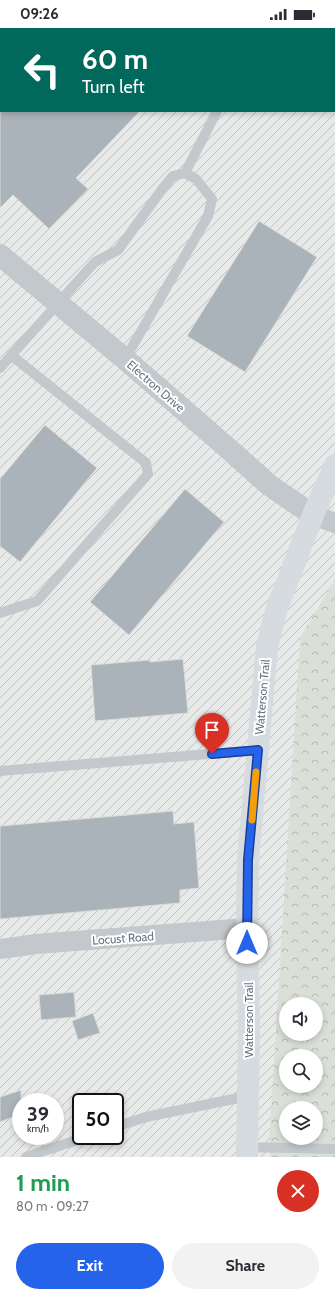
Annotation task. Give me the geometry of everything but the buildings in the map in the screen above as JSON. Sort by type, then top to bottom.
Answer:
[{"type":"main road","name":"Watterson Trail","points":[[247,1152],[249,1034],[247,928],[248,860],[267,647],[276,611],[313,515],[335,465]]},
{"type":"street","name":"Electron Drive","points":[[0,255],[58,302],[269,485],[313,515]]},
{"type":"street","points":[[313,515],[335,523]]},
{"type":"street","name":"Locust Road","points":[[0,949],[36,944],[184,934],[247,928]]},
{"type":"lane","points":[[185,173],[216,112]]},
{"type":"lane","points":[[0,368],[95,262],[118,250],[173,176],[185,173],[196,178],[212,199],[208,216],[124,359]]},
{"type":"lane","points":[[0,613],[37,601],[148,474],[146,463],[11,355]]},
{"type":"lane","points":[[0,771],[258,750]]},
{"type":"lane","points":[[124,1124],[146,1117],[248,1096]]},
{"type":"lane","points":[[26,1157],[72,1142]]},
{"type":"lane","points":[[247,1152],[335,1149]]},
{"type":"shaded area","points":[[0,112],[335,112],[335,1157],[0,1157]]},
{"type":"green space","points":[[335,579],[335,1157],[270,1157],[270,1128],[300,638]]},
{"type":"slow traffic","points":[[252,820],[256,772]]},
{"type":"route","points":[[212,754],[258,750],[248,860],[247,943]]}]
